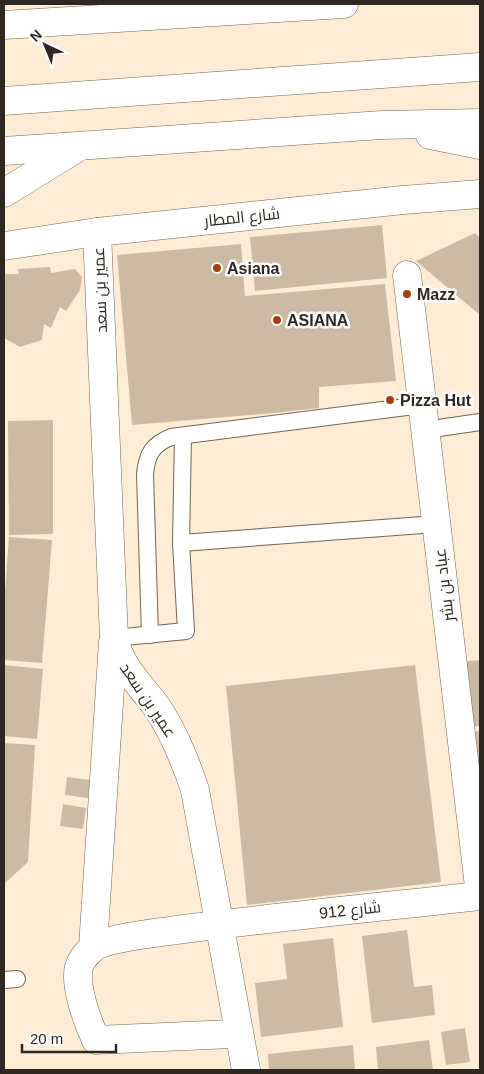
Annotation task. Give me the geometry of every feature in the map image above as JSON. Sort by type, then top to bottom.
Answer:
[{"type":"main road","points":[[4,25],[344,4]]},
{"type":"main road","points":[[4,101],[480,67]]},
{"type":"main road","points":[[4,151],[382,125],[480,123]]},
{"type":"main road","points":[[382,125],[480,145]]},
{"type":"main road","points":[[4,193],[81,145]]},
{"type":"main road","name":"شارع المطار","points":[[4,246],[97,232],[403,200],[480,194]]},
{"type":"main road","name":"عمير بن سعد","points":[[97,232],[114,638],[116,648],[124,665],[156,706],[172,732],[185,760],[195,790],[246,1070]]},
{"type":"main road","name":"عباد بن بشر","points":[[407,275],[480,895]]},
{"type":"main road","points":[[114,638],[93,947],[79,968],[79,984],[87,1021],[96,1040],[232,1034]]},
{"type":"main road","name":"شارع 912","points":[[93,947],[128,937],[220,924],[480,895]]},
{"type":"lane","points":[[150,636],[145,474],[146,462],[151,451],[159,442],[171,437],[424,417],[480,422]]},
{"type":"lane","points":[[114,638],[186,631],[181,543],[182,436]]},
{"type":"lane","points":[[181,543],[436,524]]},
{"type":"building","points":[[382,225],[387,278],[255,291],[250,237]]},
{"type":"building","points":[[475,233],[480,238],[480,315],[416,261]]},
{"type":"building","points":[[241,244],[245,296],[385,284],[396,381],[319,387],[319,408],[132,425],[117,255]]},
{"type":"building","points":[[50,267],[51,273],[75,269],[82,277],[80,290],[66,311],[60,307],[51,328],[44,324],[42,340],[20,347],[4,338],[4,274],[19,274],[18,269]]},
{"type":"building","points":[[53,420],[53,534],[9,535],[8,421]]},
{"type":"building","points":[[9,537],[52,540],[42,663],[4,660],[4,606]]},
{"type":"building","points":[[480,660],[480,726],[462,727],[457,662]]},
{"type":"building","points":[[4,665],[43,669],[37,739],[4,736]]},
{"type":"building","points":[[415,665],[441,882],[247,905],[226,686]]},
{"type":"building","points":[[480,731],[480,770],[470,771],[467,732]]},
{"type":"building","points":[[4,743],[35,745],[28,862],[4,884]]},
{"type":"building","points":[[67,777],[90,780],[88,798],[65,795]]},
{"type":"building","points":[[63,804],[86,808],[83,829],[60,826]]},
{"type":"building","points":[[407,930],[414,987],[432,985],[435,1015],[372,1023],[362,936]]},
{"type":"building","points":[[333,938],[343,1027],[261,1037],[255,983],[287,979],[283,944]]},
{"type":"building","points":[[465,1028],[470,1062],[446,1065],[441,1032]]},
{"type":"building","points":[[429,1040],[433,1070],[378,1070],[376,1047]]},
{"type":"building","points":[[353,1045],[355,1070],[269,1070],[268,1054]]},
{"type":"place","name":"Asiana","points":[[217,268]]},
{"type":"place","name":"Mazz","points":[[407,294]]},
{"type":"place","name":"ASIANA","points":[[277,320]]},
{"type":"place","name":"Pizza Hut","points":[[390,400]]}]
